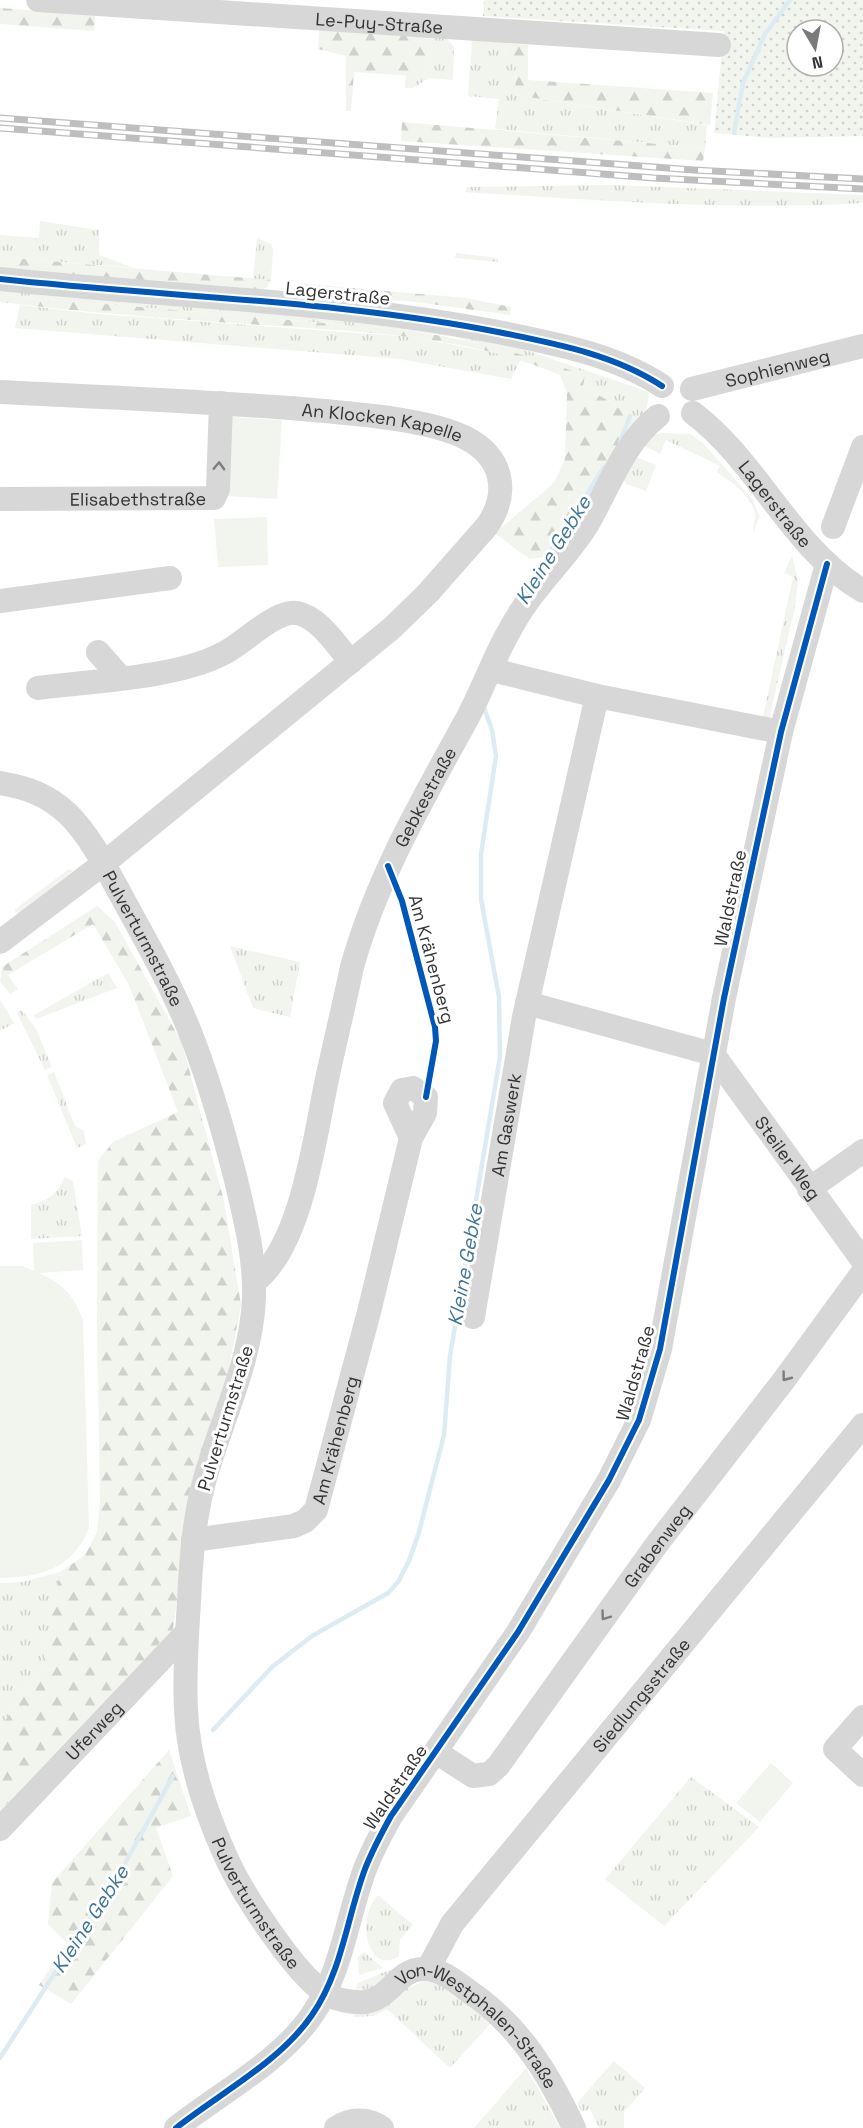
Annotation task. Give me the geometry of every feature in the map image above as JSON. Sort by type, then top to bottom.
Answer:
[{"type":"street","name":"Le-Puy-Straße","points":[[39,0],[719,45]]},
{"type":"street","name":"Lagerstraße","points":[[0,279],[413,316],[528,338],[588,353],[620,364],[662,386]]},
{"type":"street","name":"Sophienweg","points":[[692,401],[863,346]]},
{"type":"street","points":[[678,382],[692,401],[688,419],[676,424],[658,416],[653,400],[662,386],[678,382]]},
{"type":"street","name":"An Klocken Kapelle","points":[[0,392],[221,403],[367,415],[435,429],[469,439],[481,447],[495,465],[500,483],[500,502],[487,526],[413,609],[103,864],[0,942]]},
{"type":"street","name":"Lagerstraße","points":[[692,401],[809,546],[827,564],[863,591]]},
{"type":"street","name":"Elisabethstraße","points":[[0,499],[214,498],[218,489],[221,403]]},
{"type":"street","name":"Gebkestraße","points":[[254,1282],[271,1267],[302,1192],[352,967],[374,899],[412,818],[492,670],[506,635],[520,612],[586,526],[639,433],[658,416]]},
{"type":"street","points":[[833,527],[863,447]]},
{"type":"street","name":"Waldstraße","points":[[176,2128],[266,2062],[312,2016],[340,1953],[364,1870],[375,1845],[391,1816],[518,1632],[609,1480],[639,1420],[660,1350],[713,1054],[781,732],[827,564]]},
{"type":"street","points":[[0,601],[87,599],[170,578]]},
{"type":"street","points":[[38,687],[189,668],[223,654],[283,614],[296,613],[312,619],[351,662]]},
{"type":"street","points":[[98,652],[120,677]]},
{"type":"street","points":[[492,670],[597,696],[781,732]]},
{"type":"street","name":"Am Gaswerk","points":[[473,1317],[527,1004],[597,696]]},
{"type":"street","name":"Pulverturmstraße","points":[[0,783],[32,790],[52,800],[78,825],[103,864],[163,974],[196,1046],[227,1147],[246,1222],[254,1282],[248,1345],[206,1473],[193,1540],[186,1692],[188,1731],[196,1767],[219,1839],[234,1872],[268,1927],[324,1993]]},
{"type":"street","points":[[527,1004],[713,1054]]},
{"type":"street","name":"Steiler Weg","points":[[713,1054],[863,1261]]},
{"type":"street","name":"Am Krähenberg","points":[[193,1540],[294,1527],[305,1521],[315,1510],[369,1312],[411,1137]]},
{"type":"street","points":[[809,1189],[863,1151]]},
{"type":"street","name":"Grabenweg","points":[[436,1752],[473,1776],[485,1775],[493,1771],[657,1544],[822,1330],[863,1272]]},
{"type":"street","name":"Siedlungsstraße","points":[[428,1969],[452,1924],[863,1425]]},
{"type":"street","name":"Uferweg","points":[[0,1829],[188,1632]]},
{"type":"street","points":[[863,1717],[835,1749],[863,1775]]},
{"type":"street","name":"Von-Westphalen-Straße","points":[[324,1993],[345,2001],[367,2002],[382,1996],[405,1974],[428,1969],[448,1976],[514,2029],[549,2078],[574,2128]]},
{"type":"street","points":[[336,2128],[348,2122],[362,2121],[382,2128]]},
{"type":"green space","points":[[484,0],[863,0],[863,136],[771,138],[714,133],[724,31],[483,16]]},
{"type":"green space","points":[[0,8],[95,15],[94,31],[0,24]]},
{"type":"green space","points":[[320,23],[430,35],[425,77],[354,72],[351,111],[346,111],[346,56],[318,49]]},
{"type":"green space","points":[[430,35],[445,37],[454,47],[453,80],[429,78],[413,88],[405,88],[406,75],[425,77]]},
{"type":"green space","points":[[472,40],[506,43],[505,59],[516,60],[515,95],[707,125],[705,148],[495,129],[499,99],[468,96]]},
{"type":"green space","points":[[506,43],[528,45],[528,80],[713,93],[710,125],[515,95],[516,61],[505,60]]},
{"type":"green space","points":[[402,122],[705,148],[703,161],[401,141]]},
{"type":"green space","points":[[614,185],[863,195],[863,203],[714,205],[465,192],[467,187]]},
{"type":"green space","points":[[40,221],[99,230],[99,255],[134,268],[0,257],[0,235],[39,238]]},
{"type":"green space","points":[[257,238],[271,244],[273,250],[271,280],[253,279]]},
{"type":"green space","points":[[456,253],[498,258],[498,262],[455,258]]},
{"type":"green space","points":[[0,257],[271,280],[267,287],[256,293],[0,270]]},
{"type":"green space","points":[[298,283],[465,298],[511,307],[510,315],[416,302],[306,292]]},
{"type":"green space","points":[[0,288],[345,319],[511,345],[649,392],[647,408],[636,425],[613,403],[583,387],[585,375],[455,337],[405,330],[0,295]]},
{"type":"green space","points":[[0,295],[405,330],[451,338],[541,360],[585,375],[583,387],[613,403],[636,425],[560,555],[529,559],[495,533],[554,483],[565,459],[567,393],[560,375],[488,351],[451,343],[376,333],[65,309],[0,302]]},
{"type":"green space","points":[[20,305],[98,314],[413,337],[521,358],[511,379],[400,359],[15,328]]},
{"type":"green space","points":[[232,417],[282,420],[277,499],[227,496]]},
{"type":"green space","points":[[661,433],[690,434],[703,443],[753,500],[759,516],[754,532],[755,517],[750,502],[740,490],[717,472],[720,466],[666,440],[660,454],[643,445],[650,436]]},
{"type":"green space","points":[[633,456],[656,465],[646,491],[626,484],[623,478]]},
{"type":"green space","points":[[267,517],[268,565],[218,567],[214,519]]},
{"type":"green space","points":[[792,556],[798,582],[795,607],[768,723],[680,708],[682,700],[763,717],[793,577],[784,573]]},
{"type":"green space","points":[[69,869],[73,871],[18,914],[14,910]]},
{"type":"green space","points":[[97,906],[115,922],[182,1043],[224,1201],[241,1305],[220,1414],[185,1541],[173,1629],[0,1811],[0,1728],[42,1667],[60,1572],[85,1555],[97,1532],[100,1501],[97,1322],[98,1161],[113,1142],[178,1112],[129,985],[93,924],[8,975],[2,967]]},
{"type":"green space","points":[[230,946],[300,962],[290,1017],[253,1008]]},
{"type":"green space","points":[[2,967],[18,989],[10,994],[0,982]]},
{"type":"green space","points":[[108,973],[117,988],[36,1019],[34,1015]]},
{"type":"green space","points":[[0,1000],[14,1023],[0,1031]]},
{"type":"green space","points":[[20,1010],[36,1029],[52,1067],[45,1070],[17,1013]]},
{"type":"green space","points":[[54,1072],[75,1126],[84,1131],[86,1144],[77,1148],[47,1075]]},
{"type":"green space","points":[[64,1177],[73,1181],[82,1236],[31,1239],[31,1205],[52,1196]]},
{"type":"green space","points":[[82,1240],[83,1270],[39,1273],[55,1281],[67,1291],[83,1320],[89,1528],[74,1553],[54,1568],[29,1576],[0,1578],[0,1266],[22,1266],[34,1271],[33,1243]]},
{"type":"green space","points":[[60,1572],[42,1667],[0,1728],[0,1583],[22,1582]]},
{"type":"green space","points":[[169,1750],[191,1816],[156,1828],[173,1876],[71,2004],[39,1985],[67,1943],[48,1924],[52,1883]]},
{"type":"green space","points":[[771,1763],[793,1783],[760,1822],[736,1803]]},
{"type":"green space","points":[[691,1777],[759,1827],[664,1926],[605,1879]]},
{"type":"green space","points":[[378,1895],[413,1925],[400,1939],[399,1956],[388,1960],[379,1959],[373,1952],[366,1930],[371,1905]]},
{"type":"green space","points":[[364,1952],[383,1968],[359,1975],[358,1957]]},
{"type":"green space","points":[[392,1969],[397,1971],[379,1986],[356,1989],[358,1983]]},
{"type":"green space","points":[[424,1981],[447,1986],[490,2024],[450,2068],[387,2009],[373,2016],[354,2017],[354,2012]]},
{"type":"green space","points":[[614,2061],[645,2088],[624,2112],[624,2128],[599,2128],[590,2109],[582,2112],[577,2103]]},
{"type":"green space","points":[[526,2068],[560,2128],[474,2128]]},
{"type":"waterway","name":"Kleine Gebke","points":[[734,133],[743,83],[765,34],[790,0]]},
{"type":"waterway","name":"Kleine Gebke","points":[[620,442],[630,416]]},
{"type":"waterway","name":"Kleine Gebke","points":[[541,566],[604,467]]},
{"type":"waterway","name":"Kleine Gebke","points":[[213,1730],[272,1667],[312,1636],[388,1593],[398,1582],[409,1561],[419,1532],[444,1435],[450,1356],[500,1057],[499,997],[481,899],[481,854],[496,756],[492,730],[484,708]]},
{"type":"waterway","name":"Kleine Gebke","points":[[0,2058],[122,1869],[173,1776]]},
{"type":"railway","points":[[0,118],[694,170],[863,179]]},
{"type":"railway","points":[[0,128],[654,178],[863,189]]},
{"type":"cycle path","points":[[0,279],[315,306],[441,322],[565,346],[625,366],[662,386]]},
{"type":"cycle path","points":[[176,2128],[267,2062],[299,2032],[312,2015],[330,1981],[365,1869],[387,1823],[518,1632],[609,1480],[639,1420],[660,1349],[724,998],[781,732],[827,564]]},
{"type":"cycle path","points":[[388,866],[402,901],[435,1027],[436,1041],[426,1097]]}]
